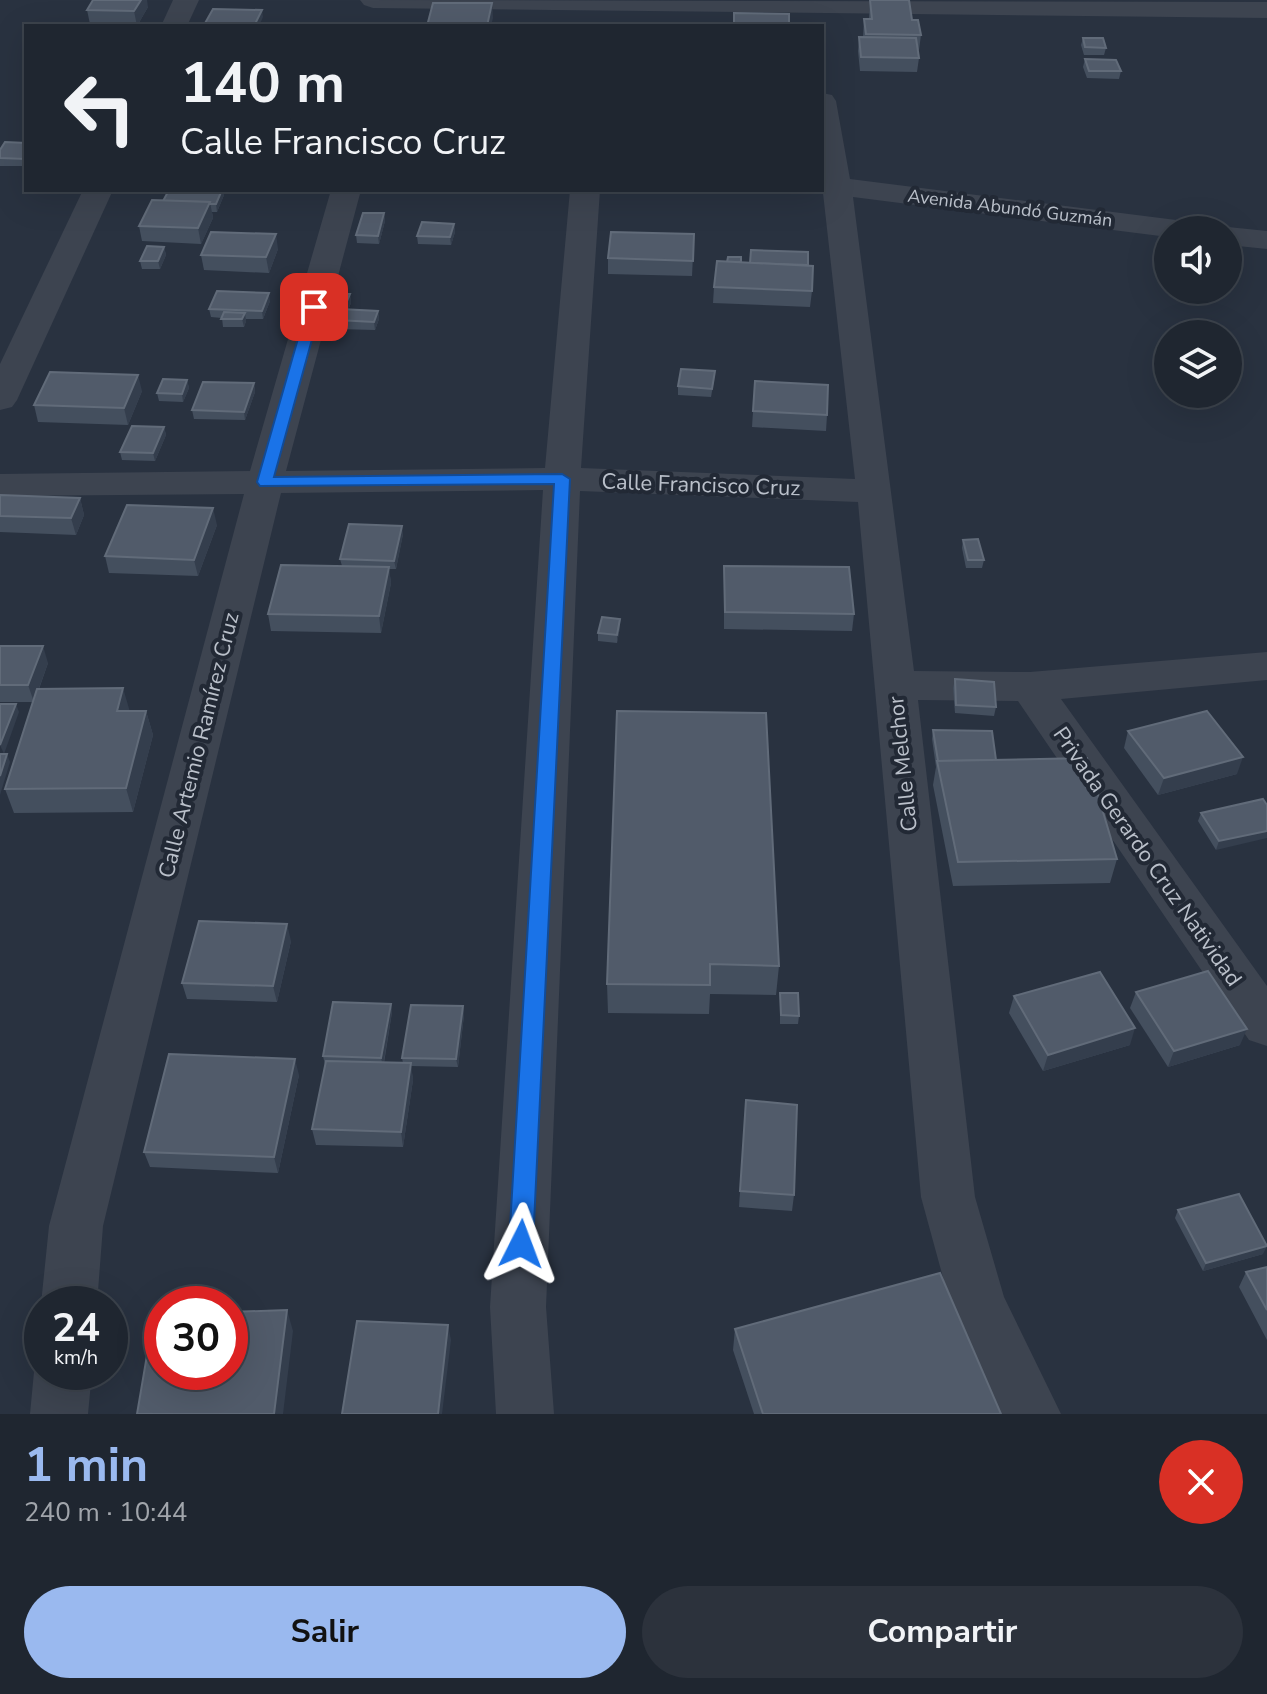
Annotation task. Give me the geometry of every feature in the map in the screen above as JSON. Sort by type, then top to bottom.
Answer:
[{"type":"street","points":[[175,24],[186,0]]},
{"type":"street","points":[[373,0],[598,10],[1157,4],[1267,10]]},
{"type":"street","points":[[392,24],[398,0]]},
{"type":"street","name":"Calle Melchor","points":[[824,112],[837,186],[875,491],[948,1197],[978,1303],[1032,1414]]},
{"type":"street","name":"Avenida Abundó Guzmán","points":[[837,186],[1154,226]]},
{"type":"street","points":[[0,400],[97,192]]},
{"type":"street","name":"Calle Artemio Ramírez Cruz","points":[[71,1286],[76,1226],[265,482],[345,192]]},
{"type":"street","points":[[525,1414],[518,1307],[562,479],[585,192]]},
{"type":"street","points":[[1242,237],[1267,240]]},
{"type":"street","name":"Calle Francisco Cruz","points":[[0,485],[562,479],[875,491]]},
{"type":"street","points":[[894,685],[1030,687],[1267,666]]},
{"type":"street","name":"Privada Gerardo Cruz Natividad","points":[[1030,687],[1267,1025]]},
{"type":"street","points":[[59,1414],[61,1390]]},
{"type":"building","points":[[93,0],[141,0],[134,11],[87,10]]},
{"type":"building","points":[[870,0],[909,0],[912,20],[918,20],[921,35],[866,34],[864,19],[872,19]]},
{"type":"building","points":[[433,3],[492,3],[487,24],[428,24]]},
{"type":"building","points":[[213,9],[262,10],[255,24],[205,24]]},
{"type":"building","points":[[734,13],[789,14],[789,24],[734,24]]},
{"type":"building","points":[[859,37],[916,38],[919,58],[861,57]]},
{"type":"building","points":[[1083,38],[1103,38],[1106,48],[1085,47]]},
{"type":"building","points":[[1085,59],[1116,60],[1121,71],[1089,71]]},
{"type":"building","points":[[5,142],[24,143],[24,159],[0,158]]},
{"type":"building","points":[[168,192],[221,192],[216,204],[163,201]]},
{"type":"building","points":[[152,200],[210,202],[198,228],[139,226]]},
{"type":"building","points":[[363,213],[384,213],[378,236],[356,235]]},
{"type":"building","points":[[422,222],[454,224],[450,237],[417,236]]},
{"type":"building","points":[[211,232],[276,234],[266,257],[201,255]]},
{"type":"building","points":[[611,232],[694,234],[693,261],[608,258]]},
{"type":"building","points":[[147,246],[164,247],[158,261],[140,261]]},
{"type":"building","points":[[751,250],[808,252],[808,265],[750,263]]},
{"type":"building","points":[[728,257],[741,257],[741,262],[727,262]]},
{"type":"building","points":[[717,261],[813,266],[812,291],[714,287]]},
{"type":"building","points":[[217,291],[269,293],[262,311],[209,309]]},
{"type":"building","points":[[341,294],[350,294],[345,306],[336,305]]},
{"type":"building","points":[[340,309],[378,311],[374,322],[337,320]]},
{"type":"building","points":[[224,312],[245,313],[242,319],[221,319]]},
{"type":"building","points":[[681,369],[715,371],[712,389],[678,386]]},
{"type":"building","points":[[50,372],[138,375],[124,408],[34,405]]},
{"type":"building","points":[[163,379],[187,380],[182,394],[157,393]]},
{"type":"building","points":[[755,381],[828,385],[827,415],[753,411]]},
{"type":"building","points":[[203,382],[254,383],[244,412],[192,410]]},
{"type":"building","points":[[132,426],[164,427],[153,453],[120,452]]},
{"type":"building","points":[[0,495],[80,498],[71,518],[0,516]]},
{"type":"building","points":[[127,505],[213,508],[194,560],[105,556]]},
{"type":"building","points":[[349,524],[402,526],[394,561],[340,559]]},
{"type":"building","points":[[978,539],[984,560],[968,560],[963,540]]},
{"type":"building","points":[[281,565],[389,567],[379,616],[268,614]]},
{"type":"building","points":[[724,566],[849,567],[854,614],[725,612]]},
{"type":"building","points":[[602,617],[620,619],[617,635],[598,633]]},
{"type":"building","points":[[0,646],[43,646],[28,685],[0,685]]},
{"type":"building","points":[[955,679],[994,682],[996,707],[956,705]]},
{"type":"building","points":[[123,688],[117,711],[146,711],[126,788],[5,789],[37,689]]},
{"type":"building","points":[[0,704],[16,704],[0,745]]},
{"type":"building","points":[[617,711],[766,713],[779,966],[710,964],[710,985],[607,984]]},
{"type":"building","points":[[1207,711],[1243,757],[1164,778],[1128,731]]},
{"type":"building","points":[[933,730],[992,731],[996,760],[938,761]]},
{"type":"building","points":[[0,754],[7,754],[0,776]]},
{"type":"building","points":[[1087,758],[1117,859],[958,862],[937,761]]},
{"type":"building","points":[[1263,799],[1267,805],[1267,831],[1219,841],[1201,813]]},
{"type":"building","points":[[199,921],[287,924],[273,986],[182,983]]},
{"type":"building","points":[[1208,971],[1247,1029],[1174,1051],[1136,992]]},
{"type":"building","points":[[1100,972],[1135,1028],[1048,1055],[1014,996]]},
{"type":"building","points":[[780,993],[798,993],[799,1016],[781,1015]]},
{"type":"building","points":[[333,1002],[391,1004],[381,1058],[323,1056]]},
{"type":"building","points":[[411,1005],[463,1006],[456,1059],[402,1058]]},
{"type":"building","points":[[169,1054],[295,1059],[274,1157],[144,1152]]},
{"type":"building","points":[[326,1061],[411,1063],[401,1132],[312,1129]]},
{"type":"building","points":[[746,1100],[797,1105],[794,1195],[740,1191]]},
{"type":"building","points":[[1239,1194],[1267,1246],[1206,1263],[1178,1210]]},
{"type":"building","points":[[1267,1267],[1267,1310],[1246,1272]]},
{"type":"building","points":[[940,1273],[1001,1414],[763,1414],[735,1329]]},
{"type":"building","points":[[287,1310],[274,1414],[137,1414],[144,1373],[144,1390],[248,1390],[248,1311]]},
{"type":"building","points":[[357,1321],[448,1325],[438,1414],[342,1414]]},
{"type":"route","points":[[314,307],[265,482],[562,479],[521,1244]]}]
